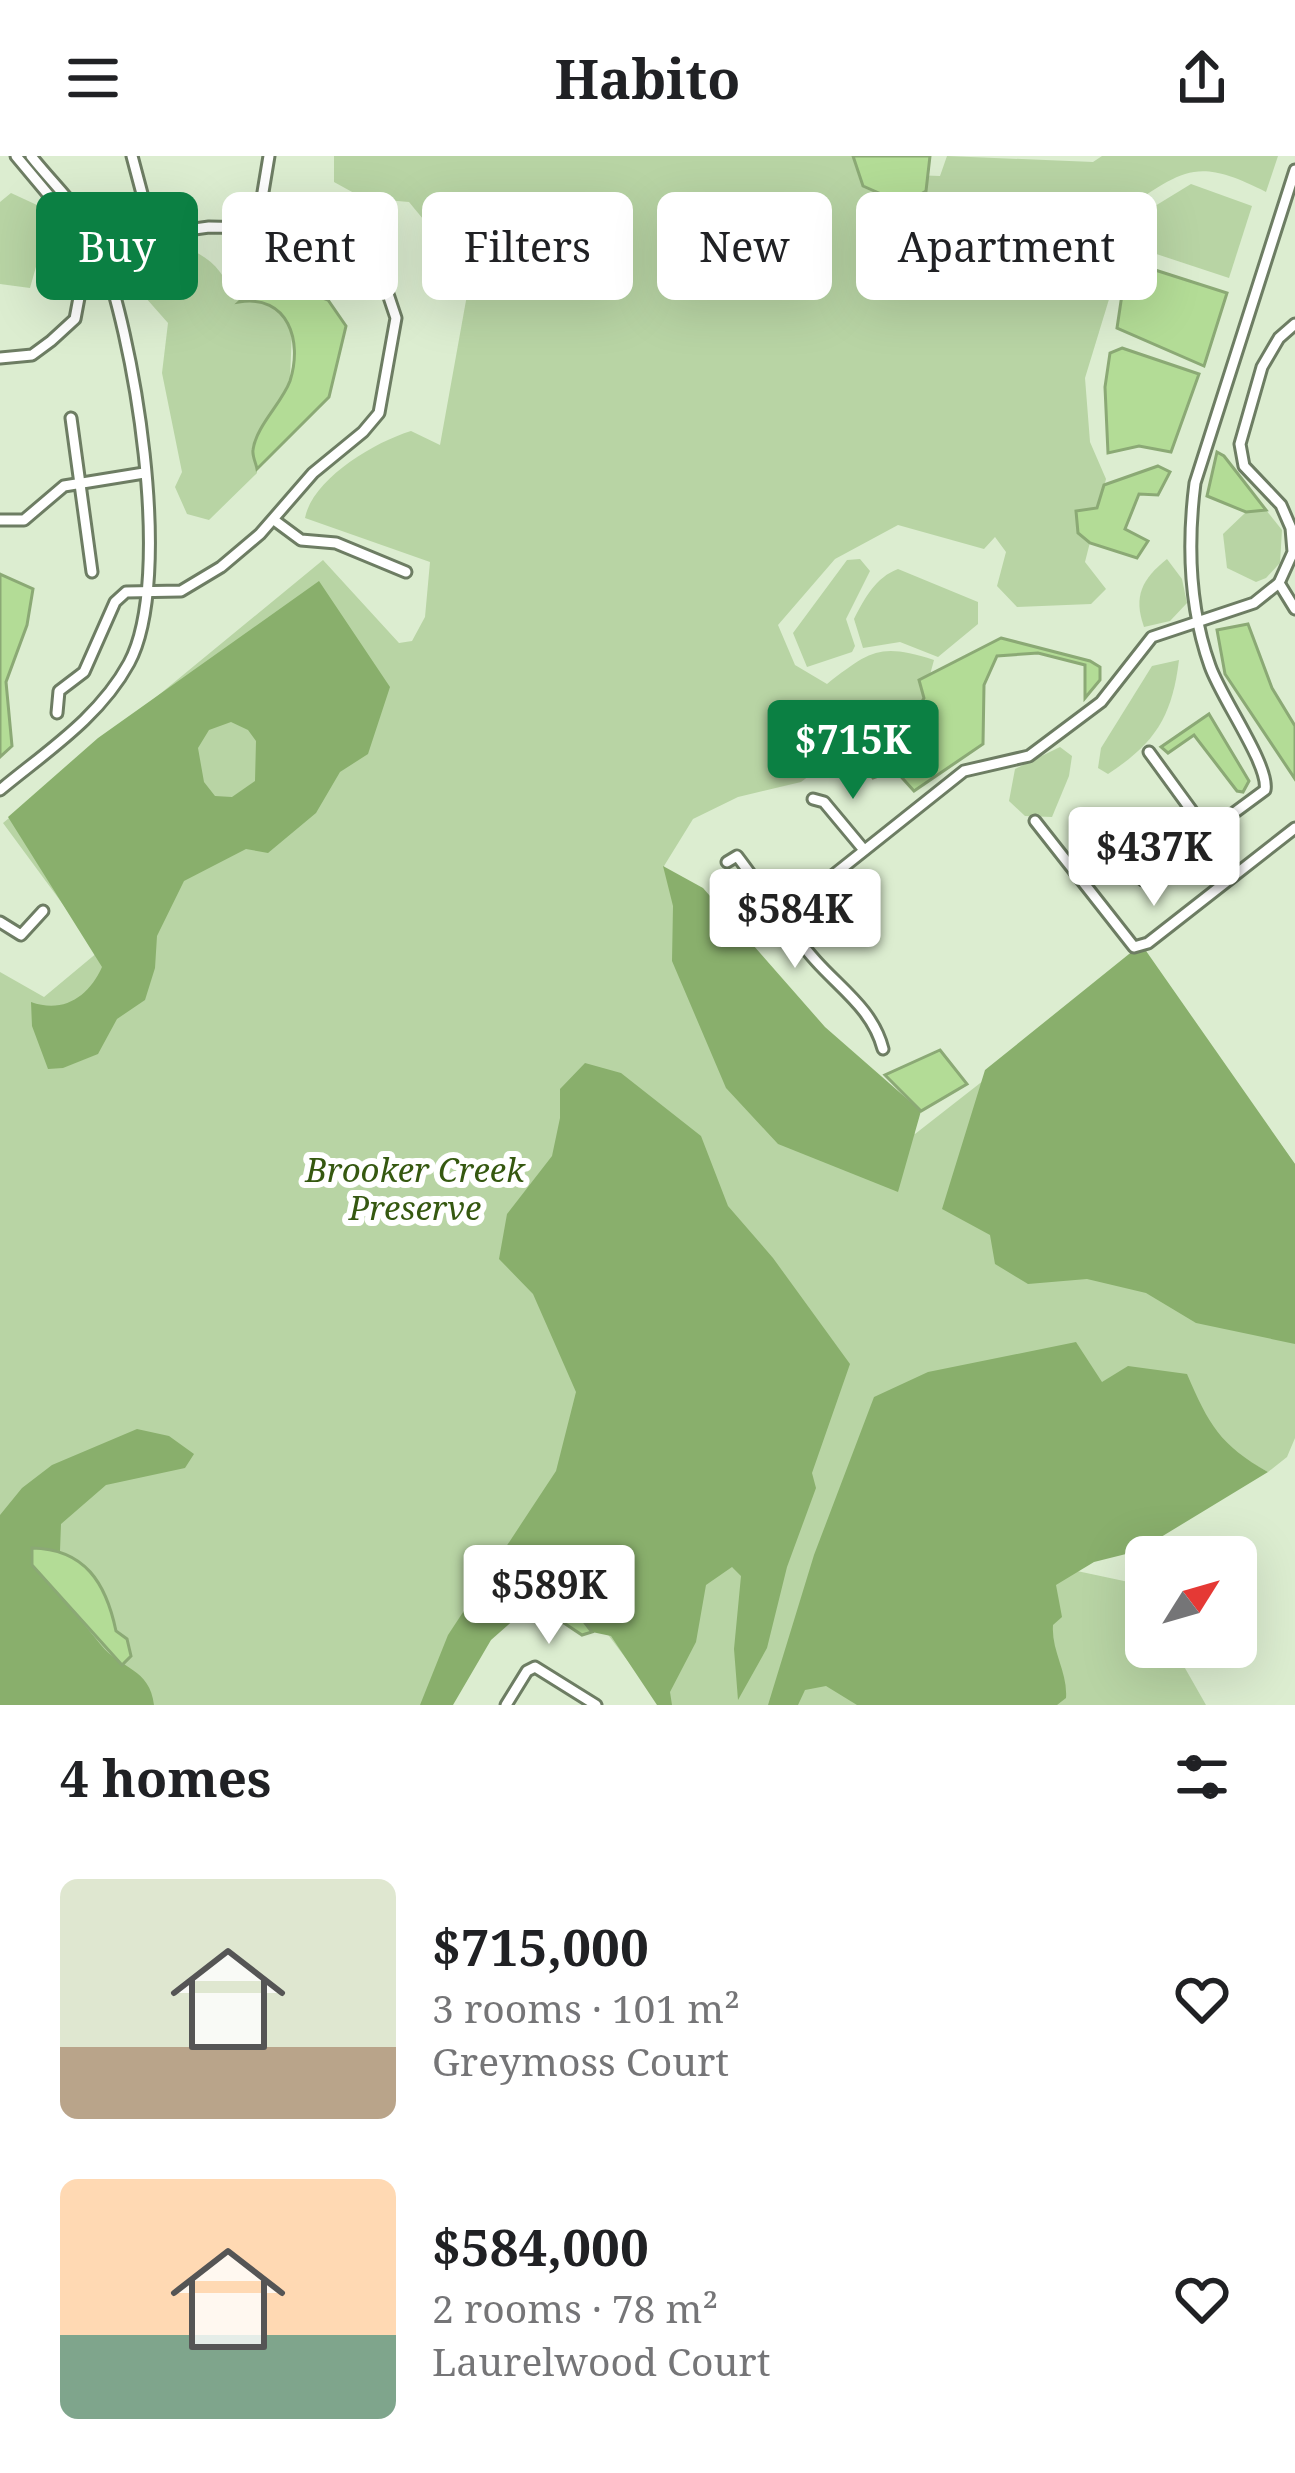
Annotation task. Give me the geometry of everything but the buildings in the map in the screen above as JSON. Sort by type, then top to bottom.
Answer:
[{"type":"street","points":[[16,156],[46,192]]},
{"type":"street","points":[[31,156],[60,192]]},
{"type":"street","points":[[132,156],[141,192]]},
{"type":"street","points":[[262,192],[269,156]]},
{"type":"street","points":[[1080,817],[1089,820],[1143,880],[1265,790],[1264,765],[1230,713],[1196,620],[1190,527],[1195,483],[1295,170]]},
{"type":"street","points":[[0,358],[32,355],[75,319],[79,300]]},
{"type":"street","points":[[0,790],[106,699],[137,647],[150,591],[144,473],[119,300]]},
{"type":"street","points":[[57,713],[59,691],[85,672],[116,602],[126,592],[189,588],[246,548],[313,473],[379,413],[396,318],[390,300]]},
{"type":"street","points":[[782,916],[964,771],[1030,757],[1101,702],[1152,637],[1254,603],[1279,584],[1293,552],[1291,528],[1282,505],[1244,466],[1240,444],[1262,367],[1279,338],[1295,324]]},
{"type":"street","points":[[71,418],[92,572]]},
{"type":"street","points":[[0,520],[24,520],[64,486],[144,473]]},
{"type":"street","points":[[274,520],[301,540],[336,543],[406,572]]},
{"type":"street","points":[[1279,584],[1295,609]]},
{"type":"street","points":[[1149,752],[1208,833]]},
{"type":"street","points":[[813,799],[824,802],[864,850]]},
{"type":"street","points":[[1035,821],[1134,947],[1148,943],[1295,829]]},
{"type":"street","points":[[727,862],[737,856],[816,962],[845,987],[884,1048]]},
{"type":"street","points":[[0,922],[21,935],[43,911]]},
{"type":"street","points":[[506,1705],[527,1671],[536,1666],[596,1705]]},
{"type":"green space","name":"Brooker Creek Preserve","points":[[334,156],[853,156],[859,173],[940,176],[947,156],[1093,162],[1102,156],[1278,156],[1266,192],[1206,171],[1176,177],[1152,192],[856,192],[856,300],[1109,300],[1085,378],[1090,442],[1106,479],[1085,562],[1106,589],[1091,604],[1017,607],[997,586],[1006,552],[995,537],[984,549],[898,525],[835,559],[778,625],[795,665],[827,684],[877,653],[901,652],[934,660],[918,719],[877,752],[833,758],[801,782],[738,797],[693,819],[664,866],[673,889],[868,1072],[915,1134],[1098,991],[1198,1032],[1295,1164],[1295,1438],[1287,1457],[1268,1472],[1228,1450],[1077,1571],[1125,1581],[1125,1668],[1185,1668],[1206,1705],[661,1705],[551,1559],[471,1662],[445,1705],[0,1705],[0,972],[44,997],[98,952],[3,823],[323,560],[399,643],[412,641],[425,617],[430,562],[305,518],[319,490],[346,465],[411,431],[440,445],[466,300],[633,300],[633,192],[422,192],[422,218],[409,202],[398,201],[398,192],[352,192],[334,182]]},
{"type":"green space","points":[[1191,184],[1252,206],[1229,278],[1157,254],[1157,205]]},
{"type":"green space","points":[[11,193],[36,205],[36,267],[30,288],[0,284],[0,202]]},
{"type":"green space","points":[[198,254],[222,275],[222,300],[261,300],[282,312],[292,330],[290,380],[253,449],[257,473],[209,520],[187,514],[175,487],[182,472],[162,373],[168,323],[148,300],[198,300]]},
{"type":"green space","points":[[1266,510],[1282,530],[1280,563],[1256,582],[1227,568],[1223,534],[1246,512]]},
{"type":"green space","points":[[860,559],[870,571],[846,619],[855,646],[852,652],[807,667],[793,633],[847,560]]},
{"type":"green space","points":[[1167,559],[1182,579],[1187,603],[1170,621],[1144,627],[1139,606],[1142,589]]},
{"type":"green space","points":[[898,569],[978,602],[978,624],[938,657],[900,642],[863,648],[854,619],[877,583]]},
{"type":"green space","points":[[1179,660],[1172,698],[1149,739],[1108,774],[1098,768],[1101,748],[1152,666]]},
{"type":"green space","points":[[1060,747],[1072,756],[1052,817],[1025,816],[1009,801],[1015,769]]},
{"type":"shaded area","points":[[853,156],[930,156],[924,192],[877,192],[863,186]]},
{"type":"shaded area","points":[[1157,271],[1227,293],[1204,366],[1117,328],[1121,300],[1157,300]]},
{"type":"shaded area","points":[[241,300],[328,300],[346,326],[329,397],[257,469],[255,441],[290,381],[294,351],[288,324],[280,313],[256,301]]},
{"type":"shaded area","points":[[1122,348],[1199,374],[1171,452],[1139,446],[1108,453],[1105,387],[1110,353]]},
{"type":"shaded area","points":[[1217,452],[1266,510],[1246,512],[1207,496]]},
{"type":"shaded area","points":[[1158,466],[1170,472],[1158,495],[1139,494],[1125,529],[1148,541],[1137,558],[1090,543],[1078,533],[1076,511],[1097,508],[1104,485]]},
{"type":"shaded area","points":[[0,574],[33,589],[27,625],[6,682],[12,746],[0,757]]},
{"type":"shaded area","points":[[319,581],[390,687],[368,754],[340,772],[316,813],[268,853],[246,849],[184,881],[157,936],[155,968],[145,1000],[117,1019],[98,1054],[48,1069],[32,1026],[31,1002],[54,1006],[74,1000],[102,967],[8,817],[98,738]],"holes":[[[231,722],[248,730],[256,741],[255,781],[232,797],[215,796],[204,782],[198,748],[209,730]]]},
{"type":"shaded area","points":[[1248,624],[1272,688],[1295,726],[1295,779],[1225,674],[1217,630]]},
{"type":"shaded area","points":[[1001,638],[1090,661],[1100,667],[1100,680],[1085,698],[1085,665],[1038,653],[997,656],[984,685],[983,744],[914,791],[895,770],[873,778],[861,762],[866,753],[894,740],[908,725],[924,698],[919,680]]},
{"type":"shaded area","points":[[1209,714],[1249,781],[1243,792],[1237,791],[1194,735],[1168,753],[1161,747]]},
{"type":"shaded area","points":[[663,866],[703,888],[825,1027],[921,1111],[898,1192],[778,1144],[726,1088],[672,961],[673,906]]},
{"type":"shaded area","points":[[1144,948],[1295,1164],[1295,1344],[1196,1323],[1146,1293],[1087,1279],[1028,1284],[995,1264],[990,1235],[942,1209],[985,1070],[1134,950]]},
{"type":"shaded area","points":[[940,1050],[967,1084],[921,1111],[885,1075]]},
{"type":"shaded area","points":[[585,1063],[621,1073],[701,1136],[728,1206],[773,1258],[850,1364],[812,1473],[816,1488],[787,1567],[767,1648],[738,1700],[734,1649],[741,1576],[732,1567],[706,1585],[696,1642],[670,1692],[672,1705],[657,1705],[611,1636],[592,1632],[543,1568],[517,1617],[491,1640],[453,1705],[420,1705],[448,1635],[556,1471],[576,1392],[533,1294],[499,1259],[507,1214],[552,1156],[560,1089]]},
{"type":"shaded area","points":[[1076,1342],[1102,1382],[1128,1366],[1187,1374],[1218,1432],[1268,1472],[1163,1536],[1125,1536],[1125,1554],[1094,1562],[1056,1585],[1062,1617],[1053,1625],[1053,1635],[1066,1688],[1066,1698],[1057,1705],[857,1705],[826,1686],[805,1690],[798,1705],[768,1705],[814,1555],[874,1397],[928,1372]]},
{"type":"shaded area","points":[[137,1429],[169,1436],[194,1454],[185,1468],[106,1485],[61,1524],[60,1551],[33,1548],[32,1565],[109,1653],[147,1683],[154,1705],[0,1705],[0,1515],[22,1488],[52,1465]]},
{"type":"shaded area","points":[[32,1548],[66,1555],[90,1572],[106,1598],[116,1631],[127,1639],[131,1656],[122,1665],[32,1565]]},
{"type":"shaded area","points":[[543,1568],[592,1632],[582,1635],[546,1611],[513,1618],[526,1588]]}]
